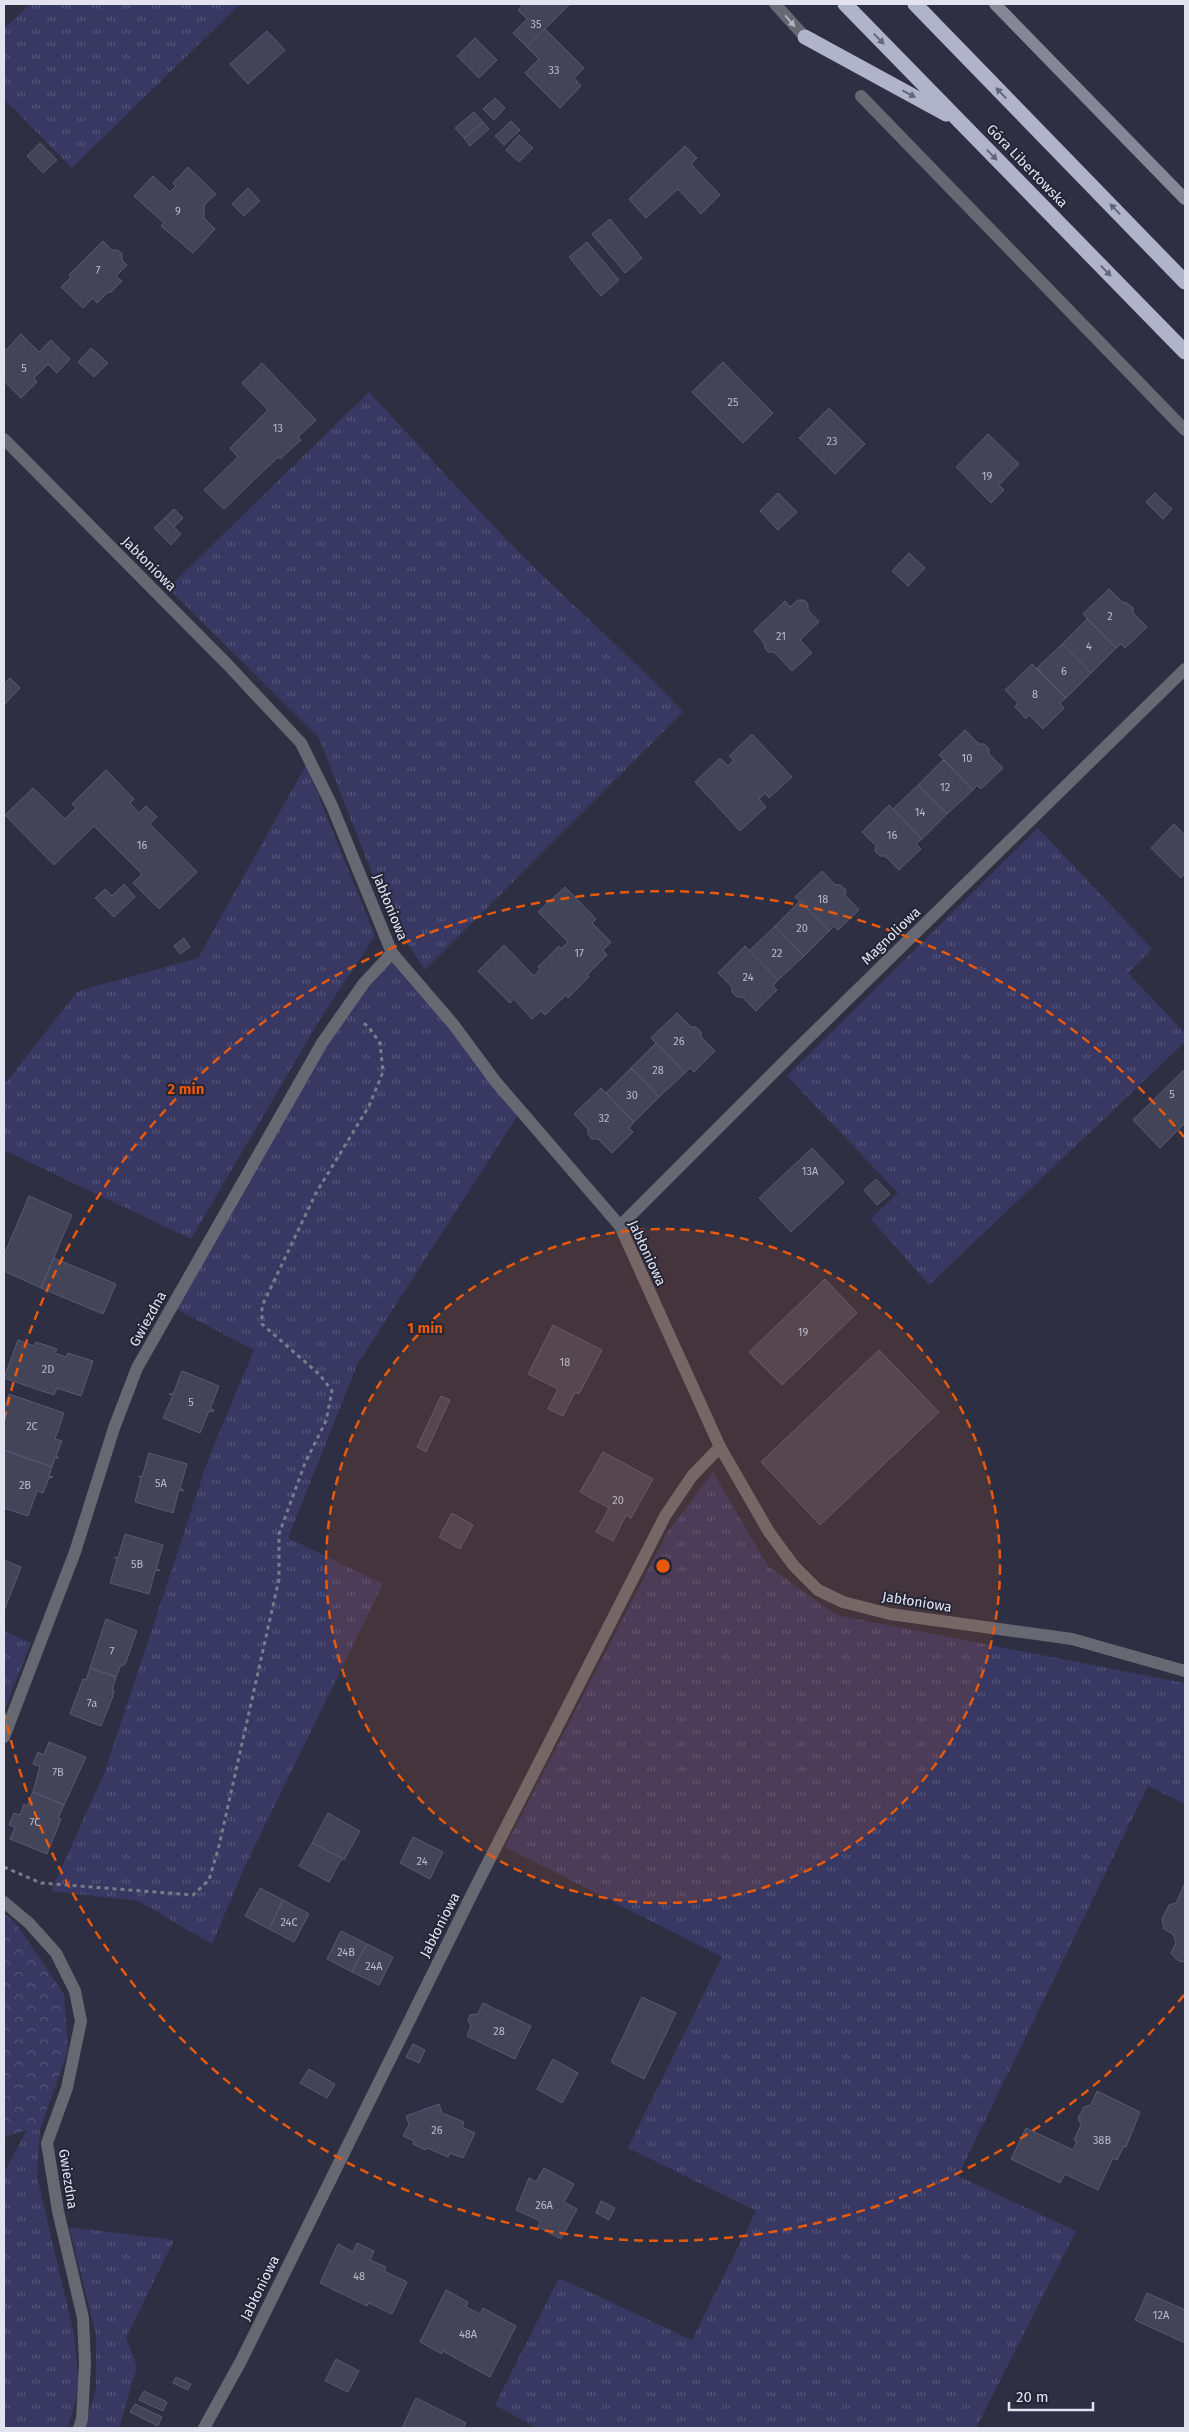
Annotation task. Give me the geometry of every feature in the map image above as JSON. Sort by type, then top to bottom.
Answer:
[{"type":"highway","name":"Góra Libertowska","points":[[845,4],[1185,352]]},
{"type":"highway","points":[[915,4],[1185,282]]},
{"type":"highway","points":[[805,37],[960,122]]},
{"type":"street","points":[[775,4],[805,37]]},
{"type":"street","points":[[995,4],[1185,199]]},
{"type":"street","points":[[861,96],[1185,430]]},
{"type":"street","name":"Jabłoniowa","points":[[4,439],[228,665],[301,743],[332,806],[392,953],[453,1024],[496,1082],[620,1226],[720,1446],[769,1532],[794,1566],[818,1590],[843,1602],[890,1614],[1072,1639],[1185,1671]]},
{"type":"street","name":"Magnoliowa","points":[[620,1226],[796,1050],[1185,669]]},
{"type":"street","name":"Gwiezdna","points":[[4,1737],[75,1552],[114,1428],[137,1368],[322,1043],[364,982],[392,953]]},
{"type":"street","name":"Jabłoniowa","points":[[204,2428],[241,2360],[474,1890],[665,1516],[692,1476],[720,1446]]},
{"type":"street","name":"Gwiezdna","points":[[4,1902],[29,1922],[56,1953],[75,1992],[81,2020],[66,2088],[47,2142],[58,2210],[83,2318],[85,2364],[82,2419],[79,2428]]},
{"type":"path","points":[[4,1867],[41,1883],[193,1895],[209,1880],[219,1846],[279,1579],[279,1534],[304,1463],[326,1421],[332,1391],[320,1375],[262,1324],[262,1306],[316,1193],[369,1106],[382,1072],[380,1043],[368,1026],[344,1011]]},
{"type":"green space","points":[[30,4],[240,4],[72,168],[4,99],[4,29]]},
{"type":"green space","points":[[369,392],[517,550],[683,712],[425,970],[388,914],[319,738],[168,588]]},
{"type":"green space","points":[[306,765],[375,936],[322,1016],[191,1239],[4,1150],[4,1085],[78,991],[198,958]]},
{"type":"green space","points":[[1038,828],[1152,949],[1128,973],[1185,1033],[1185,1042],[929,1285],[871,1219],[898,1193],[787,1076]]},
{"type":"green space","points":[[392,953],[521,1110],[357,1365],[288,1538],[383,1584],[247,1862],[212,1944],[138,1901],[51,1891],[104,1774],[209,1457],[254,1350],[172,1307],[322,1043]]},
{"type":"green space","points":[[713,1472],[768,1566],[836,1615],[1185,1683],[1185,1804],[1148,1786],[958,2176],[1076,2231],[976,2428],[536,2428],[495,2405],[559,2278],[692,2340],[756,2211],[628,2148],[722,1957],[505,1847],[667,1533]]},
{"type":"green space","points":[[4,1631],[31,1643],[4,1711]]},
{"type":"green space","points":[[4,1913],[17,1925],[64,1994],[68,2051],[40,2129],[27,2130],[4,2137]]},
{"type":"green space","points":[[40,2129],[37,2177],[74,2334],[79,2388],[68,2428],[4,2428],[4,2172],[27,2130]]},
{"type":"green space","points":[[69,2227],[174,2240],[126,2338],[137,2367],[119,2428],[84,2428],[96,2390],[96,2335]]},
{"type":"building","points":[[520,4],[570,4],[527,47],[513,33],[527,19],[518,10],[522,6]]},
{"type":"building","points":[[545,29],[584,68],[574,78],[581,86],[560,108],[525,73],[539,59],[527,47]]},
{"type":"building","points":[[267,31],[285,50],[248,84],[230,64]]},
{"type":"building","points":[[475,38],[497,60],[479,78],[457,56]]},
{"type":"building","points":[[495,98],[505,108],[494,120],[483,109]]},
{"type":"building","points":[[474,112],[483,122],[464,138],[455,128]]},
{"type":"building","points":[[511,121],[520,130],[504,145],[495,136]]},
{"type":"building","points":[[483,122],[489,129],[470,146],[464,138]]},
{"type":"building","points":[[519,135],[533,148],[519,162],[506,150]]},
{"type":"building","points":[[40,143],[57,160],[43,173],[27,156]]},
{"type":"building","points":[[685,146],[697,158],[691,164],[720,195],[701,214],[678,189],[646,218],[629,199]]},
{"type":"building","points":[[188,167],[216,194],[204,205],[204,218],[215,229],[193,253],[161,226],[164,223],[134,196],[153,176],[170,192],[176,186],[173,183]]},
{"type":"building","points":[[248,188],[260,201],[244,216],[232,204]]},
{"type":"building","points":[[610,219],[642,258],[625,273],[592,234]]},
{"type":"building","points":[[103,241],[112,250],[118,250],[122,254],[122,260],[127,265],[116,276],[122,281],[110,293],[108,292],[97,303],[93,298],[83,308],[61,287],[71,277],[69,275]]},
{"type":"building","points":[[587,242],[619,280],[601,296],[569,257]]},
{"type":"building","points":[[21,334],[39,352],[51,340],[70,359],[57,373],[48,364],[34,378],[37,382],[21,398],[4,381],[4,348],[6,350]]},
{"type":"building","points":[[91,348],[108,363],[94,377],[78,362]]},
{"type":"building","points":[[723,362],[773,413],[743,443],[692,392]]},
{"type":"building","points":[[262,363],[316,420],[298,437],[301,440],[280,459],[278,457],[224,509],[204,490],[238,457],[230,448],[268,410],[242,383]]},
{"type":"building","points":[[829,408],[865,444],[835,474],[799,438]]},
{"type":"building","points":[[988,434],[1019,464],[999,485],[1004,490],[991,503],[956,467]]},
{"type":"building","points":[[778,493],[797,512],[778,530],[760,511]]},
{"type":"building","points":[[1155,493],[1172,509],[1163,519],[1146,502]]},
{"type":"building","points":[[174,509],[183,518],[174,527],[165,518]]},
{"type":"building","points":[[165,518],[181,534],[171,545],[154,528]]},
{"type":"building","points":[[909,553],[925,568],[908,586],[892,571]]},
{"type":"building","points":[[1109,589],[1122,602],[1127,603],[1133,608],[1133,613],[1147,627],[1125,648],[1121,644],[1116,648],[1083,614]]},
{"type":"building","points":[[798,600],[804,600],[808,604],[808,610],[819,622],[800,640],[812,653],[792,671],[774,652],[768,652],[764,643],[754,631],[785,601],[790,607]]},
{"type":"building","points":[[1087,619],[1116,648],[1091,673],[1062,644]]},
{"type":"building","points":[[1062,644],[1091,673],[1066,698],[1037,668]]},
{"type":"building","points":[[1032,664],[1066,698],[1060,703],[1064,708],[1043,729],[1029,715],[1026,719],[1015,707],[1018,703],[1005,690]]},
{"type":"building","points":[[10,678],[20,688],[4,705],[4,684]]},
{"type":"building","points":[[965,730],[979,744],[984,744],[989,749],[989,754],[1003,768],[981,789],[977,785],[973,790],[939,755]]},
{"type":"building","points":[[752,734],[792,777],[769,798],[765,793],[759,799],[766,807],[740,831],[695,782],[720,758],[728,766],[734,760],[729,756]]},
{"type":"building","points":[[943,760],[973,790],[947,814],[918,785]]},
{"type":"building","points":[[106,770],[134,799],[130,803],[139,813],[146,806],[157,817],[150,824],[197,872],[159,909],[133,883],[142,874],[94,826],[54,865],[5,815],[33,788],[65,819],[76,808],[72,804]]},
{"type":"building","points":[[918,785],[947,814],[922,839],[893,809]]},
{"type":"building","points":[[889,805],[922,839],[916,844],[921,849],[899,870],[885,856],[880,856],[875,851],[876,846],[862,832]]},
{"type":"building","points":[[1174,824],[1185,835],[1185,873],[1181,878],[1151,848]]},
{"type":"building","points":[[822,871],[835,885],[840,885],[846,890],[845,895],[859,910],[838,930],[834,926],[829,931],[795,897]]},
{"type":"building","points":[[124,884],[135,897],[114,917],[95,898],[105,889],[112,896]]},
{"type":"building","points":[[565,887],[596,919],[592,923],[611,942],[603,950],[607,955],[568,998],[566,995],[545,1015],[541,1011],[532,1019],[514,999],[510,1003],[478,971],[504,945],[534,976],[540,969],[538,967],[559,946],[561,949],[568,942],[538,912]]},
{"type":"building","points":[[800,901],[829,931],[804,956],[775,926]]},
{"type":"building","points":[[775,926],[804,956],[778,980],[749,951]]},
{"type":"building","points":[[184,938],[190,947],[180,954],[174,946]]},
{"type":"building","points":[[745,946],[778,980],[773,986],[777,990],[756,1011],[742,997],[737,997],[732,992],[732,987],[718,973]]},
{"type":"building","points":[[677,1013],[691,1027],[696,1027],[701,1032],[701,1037],[715,1051],[694,1072],[690,1068],[685,1073],[651,1038]]},
{"type":"building","points":[[656,1043],[685,1073],[659,1097],[631,1068]]},
{"type":"building","points":[[631,1068],[659,1097],[634,1122],[606,1093]]},
{"type":"building","points":[[1185,1069],[1185,1123],[1160,1148],[1133,1120]]},
{"type":"building","points":[[601,1088],[634,1122],[629,1128],[633,1132],[612,1153],[598,1139],[592,1139],[588,1134],[588,1129],[574,1114]]},
{"type":"building","points":[[812,1148],[844,1182],[791,1232],[759,1198]]},
{"type":"building","points":[[876,1179],[890,1194],[877,1205],[864,1190]]},
{"type":"building","points":[[29,1196],[72,1215],[41,1288],[4,1271],[4,1255]]},
{"type":"building","points":[[54,1258],[116,1284],[103,1314],[41,1288]]},
{"type":"building","points":[[825,1279],[857,1313],[782,1385],[749,1352]]},
{"type":"building","points":[[553,1325],[602,1350],[579,1394],[575,1392],[563,1416],[548,1409],[558,1389],[528,1374]]},
{"type":"building","points":[[18,1340],[34,1346],[36,1342],[57,1349],[55,1353],[66,1357],[68,1353],[93,1361],[81,1396],[57,1388],[54,1395],[4,1378]]},
{"type":"building","points":[[879,1350],[939,1412],[820,1525],[761,1462]]},
{"type":"building","points":[[182,1371],[219,1386],[210,1409],[214,1410],[213,1412],[209,1411],[200,1433],[163,1418],[173,1395],[169,1394],[173,1394]]},
{"type":"building","points":[[9,1394],[64,1413],[55,1439],[62,1441],[56,1456],[59,1458],[55,1458],[52,1467],[4,1450],[4,1408]]},
{"type":"building","points":[[441,1396],[450,1400],[426,1452],[417,1447]]},
{"type":"building","points":[[4,1450],[52,1467],[49,1476],[53,1477],[49,1478],[43,1493],[37,1491],[28,1516],[4,1508]]},
{"type":"building","points":[[603,1452],[653,1479],[631,1518],[626,1515],[613,1541],[596,1532],[609,1508],[580,1492]]},
{"type":"building","points":[[149,1453],[187,1464],[180,1488],[184,1491],[179,1490],[173,1513],[135,1502],[141,1478],[138,1476],[142,1477]]},
{"type":"building","points":[[452,1513],[473,1525],[460,1549],[439,1537]]},
{"type":"building","points":[[125,1534],[163,1545],[156,1569],[160,1570],[155,1571],[149,1594],[110,1583],[117,1559],[114,1557],[118,1558]]},
{"type":"building","points":[[4,1560],[21,1567],[4,1611]]},
{"type":"building","points":[[106,1619],[137,1631],[126,1662],[123,1666],[121,1665],[116,1677],[90,1668]]},
{"type":"building","points":[[90,1668],[116,1677],[112,1690],[114,1691],[113,1696],[101,1726],[70,1714],[83,1679],[86,1680]]},
{"type":"building","points":[[49,1742],[86,1757],[64,1805],[33,1792],[40,1766],[33,1764],[38,1752],[44,1755]]},
{"type":"building","points":[[33,1792],[64,1805],[58,1818],[61,1819],[47,1854],[10,1839],[15,1827],[9,1825],[14,1813],[20,1815],[24,1804],[27,1806]]},
{"type":"building","points":[[328,1813],[360,1831],[344,1860],[312,1843]]},
{"type":"building","points":[[413,1837],[443,1852],[430,1879],[400,1863]]},
{"type":"building","points":[[312,1843],[342,1858],[329,1882],[299,1866]]},
{"type":"building","points":[[1185,1883],[1185,1961],[1182,1962],[1171,1953],[1176,1943],[1173,1934],[1164,1929],[1162,1919],[1169,1905],[1176,1903]]},
{"type":"building","points":[[260,1888],[283,1900],[269,1929],[245,1916]]},
{"type":"building","points":[[283,1900],[309,1914],[294,1942],[269,1929]]},
{"type":"building","points":[[341,1931],[367,1944],[352,1972],[327,1959]]},
{"type":"building","points":[[367,1944],[393,1957],[379,1985],[352,1972]]},
{"type":"building","points":[[642,1997],[676,2013],[644,2079],[611,2062]]},
{"type":"building","points":[[483,2003],[531,2026],[515,2059],[467,2036],[471,2026],[468,2020],[470,2015],[478,2014]]},
{"type":"building","points":[[413,2044],[425,2050],[419,2063],[406,2057]]},
{"type":"building","points":[[553,2059],[578,2073],[562,2103],[537,2089]]},
{"type":"building","points":[[309,2069],[335,2084],[327,2098],[300,2083]]},
{"type":"building","points":[[1097,2091],[1140,2112],[1126,2147],[1124,2146],[1117,2160],[1113,2158],[1098,2190],[1065,2174],[1060,2183],[1011,2159],[1026,2128],[1073,2150],[1077,2141],[1074,2140],[1081,2125],[1078,2118],[1084,2107],[1091,2105]]},
{"type":"building","points":[[439,2104],[442,2113],[464,2122],[462,2127],[475,2133],[463,2158],[450,2153],[448,2157],[427,2148],[425,2150],[413,2144],[414,2141],[403,2136],[409,2124],[406,2116]]},
{"type":"building","points":[[544,2168],[574,2184],[564,2202],[577,2209],[561,2239],[538,2227],[540,2222],[538,2220],[516,2210],[529,2178],[536,2182]]},
{"type":"building","points":[[601,2201],[615,2208],[609,2220],[596,2213]]},
{"type":"building","points":[[357,2243],[374,2251],[370,2260],[386,2267],[384,2271],[407,2282],[392,2314],[369,2303],[367,2306],[320,2283],[338,2244],[353,2252]]},
{"type":"building","points":[[446,2290],[468,2302],[466,2307],[480,2314],[483,2308],[516,2326],[490,2377],[443,2351],[442,2354],[420,2342]]},
{"type":"building","points":[[1147,2293],[1185,2310],[1185,2343],[1135,2320]]},
{"type":"building","points":[[336,2359],[359,2371],[348,2392],[325,2381]]},
{"type":"building","points":[[176,2377],[191,2384],[188,2390],[173,2383]]},
{"type":"building","points":[[144,2391],[167,2402],[163,2411],[139,2400]]},
{"type":"building","points":[[416,2398],[466,2423],[463,2428],[402,2428]]},
{"type":"building","points":[[135,2404],[162,2417],[158,2426],[130,2412]]}]
